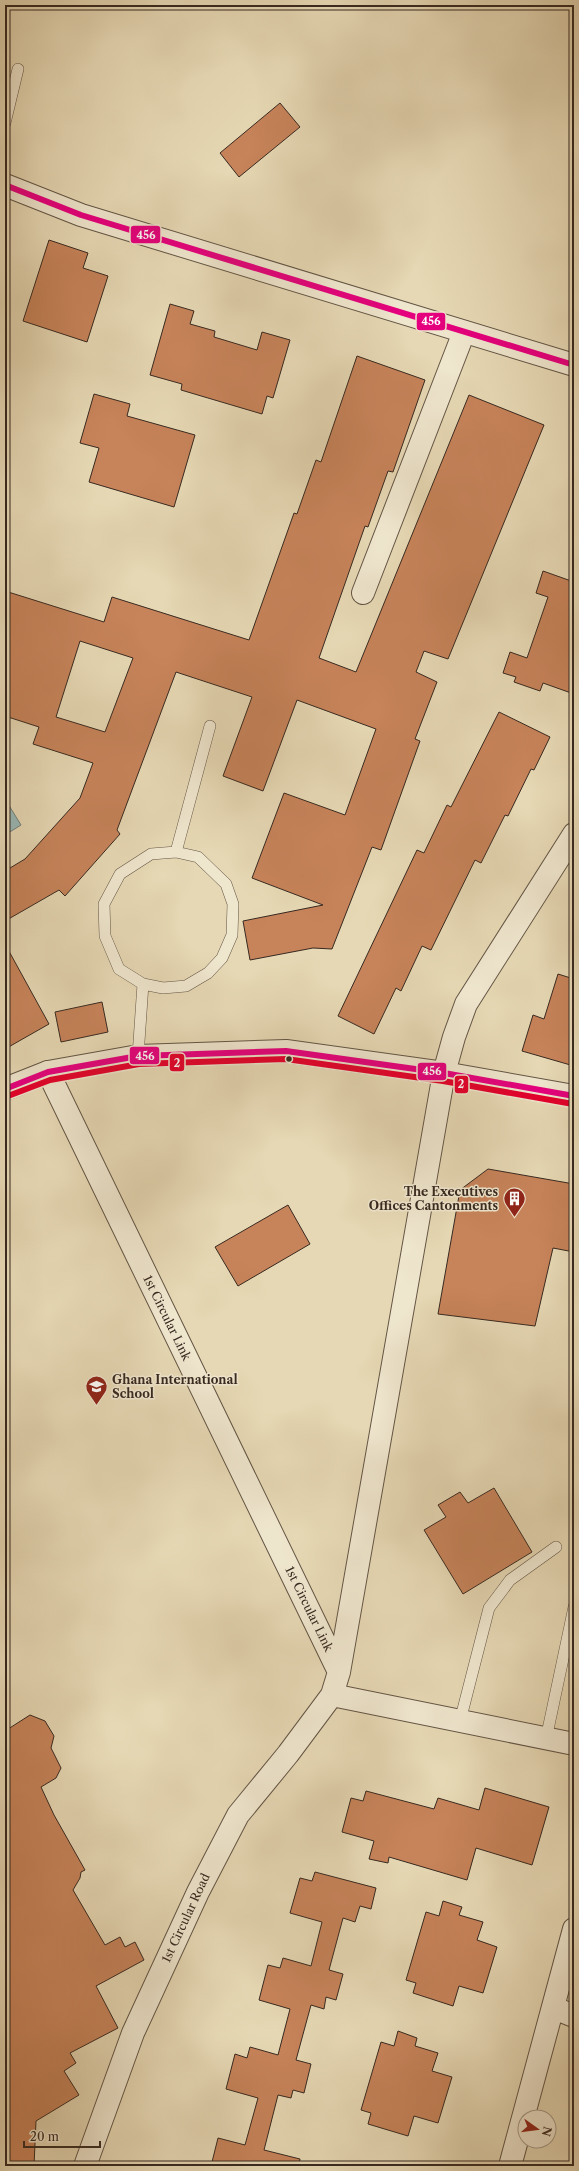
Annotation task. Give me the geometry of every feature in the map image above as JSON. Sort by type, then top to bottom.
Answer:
[{"type":"street","points":[[5,185],[81,215],[574,365]]},
{"type":"street","points":[[363,593],[464,332]]},
{"type":"street","name":"1st Circular Road","points":[[85,2166],[133,2033],[198,1892],[223,1843],[238,1815],[288,1754],[332,1695],[339,1672],[444,1073],[454,1037],[466,1004],[574,834]]},
{"type":"street","points":[[5,1089],[48,1072],[138,1056],[286,1052],[444,1073],[574,1096]]},
{"type":"street","name":"1st Circular Link","points":[[48,1072],[339,1672]]},
{"type":"street","points":[[332,1695],[574,1744]]},
{"type":"street","points":[[510,2166],[554,2008],[574,1929]]},
{"type":"street","points":[[554,2008],[574,2016]]},
{"type":"lane","points":[[5,123],[18,69]]},
{"type":"lane","points":[[176,852],[210,726]]},
{"type":"lane","points":[[176,852],[198,857],[226,884],[233,904],[232,935],[222,958],[208,973],[186,986],[163,988],[143,984],[119,969],[105,936],[104,904],[120,874],[152,854],[176,852]]},
{"type":"lane","points":[[138,1056],[143,984]]},
{"type":"lane","points":[[460,1721],[489,1608],[510,1580],[556,1547]]},
{"type":"lane","points":[[546,1739],[574,1607]]},
{"type":"water","points":[[5,799],[21,825],[5,835]]},
{"type":"building","points":[[280,103],[300,127],[239,177],[220,153]]},
{"type":"building","points":[[49,240],[88,253],[83,268],[108,276],[87,342],[23,321]]},
{"type":"building","points":[[170,304],[194,311],[190,324],[215,331],[214,337],[257,350],[262,332],[290,340],[273,398],[267,396],[262,414],[181,390],[182,384],[150,375]]},
{"type":"building","points":[[357,356],[425,380],[393,472],[388,471],[368,527],[365,526],[319,658],[356,672],[469,395],[544,425],[448,659],[424,651],[416,672],[437,682],[415,739],[420,741],[381,850],[372,847],[332,949],[313,948],[250,960],[243,921],[323,905],[252,878],[284,793],[345,815],[376,729],[297,700],[263,791],[223,776],[252,697],[176,672],[117,830],[120,834],[65,896],[59,890],[5,921],[5,871],[25,859],[80,798],[93,763],[33,744],[39,727],[5,716],[5,591],[104,622],[112,597],[249,640],[294,513],[297,514],[316,460],[321,462]],"holes":[[[80,641],[133,658],[105,732],[56,717]]]},
{"type":"building","points":[[94,394],[130,404],[127,416],[195,435],[174,507],[89,482],[99,448],[80,443]]},
{"type":"building","points":[[543,571],[574,582],[574,694],[543,683],[540,691],[514,682],[516,677],[503,673],[510,652],[527,658],[548,597],[536,593]]},
{"type":"building","points":[[499,712],[550,737],[534,770],[531,769],[508,816],[505,815],[481,863],[475,860],[431,950],[422,946],[401,991],[396,988],[374,1034],[338,1016],[417,850],[424,853],[447,805],[451,807]]},
{"type":"building","points":[[5,944],[49,1024],[5,1049]]},
{"type":"building","points":[[558,974],[574,979],[574,1066],[522,1051],[533,1015],[544,1019]]},
{"type":"building","points":[[102,1002],[108,1032],[61,1042],[55,1012]]},
{"type":"building","name":"The Executives Offices Cantonments","points":[[488,1169],[574,1184],[574,1252],[553,1248],[535,1326],[438,1314],[460,1190]]},
{"type":"building","points":[[288,1205],[310,1244],[238,1286],[215,1247]]},
{"type":"building","points":[[494,1488],[532,1552],[463,1594],[424,1530],[446,1517],[438,1505],[460,1492],[468,1503]]},
{"type":"building","points":[[30,1715],[45,1721],[54,1736],[51,1748],[61,1768],[56,1778],[41,1787],[54,1815],[85,1870],[81,1872],[80,1878],[73,1890],[105,1945],[120,1937],[125,1947],[135,1942],[144,1960],[96,1986],[118,2028],[70,2053],[76,2063],[64,2071],[79,2095],[36,2121],[34,2166],[5,2166],[5,1731]]},
{"type":"building","points":[[485,1788],[549,1807],[532,1865],[476,1848],[467,1880],[389,1857],[388,1863],[369,1859],[374,1841],[342,1832],[351,1798],[363,1801],[366,1791],[434,1809],[438,1798],[479,1810]]},
{"type":"building","points":[[315,1872],[376,1888],[371,1909],[360,1906],[355,1922],[343,1918],[329,1970],[343,1974],[336,2000],[326,1997],[324,2009],[311,2005],[296,2060],[311,2064],[304,2093],[293,2090],[291,2098],[278,2095],[264,2150],[300,2159],[299,2166],[211,2166],[218,2138],[245,2145],[258,2098],[226,2089],[235,2054],[247,2058],[250,2047],[278,2055],[290,2009],[259,2000],[268,1965],[280,1968],[283,1958],[311,1966],[322,1922],[290,1913],[300,1878],[312,1881]]},
{"type":"building","points":[[443,1901],[462,1907],[459,1915],[483,1922],[477,1940],[497,1947],[483,1993],[459,1986],[453,2006],[413,1993],[416,1983],[406,1980],[426,1912],[439,1916]]},
{"type":"building","points":[[398,2031],[417,2038],[415,2046],[438,2053],[432,2071],[452,2077],[438,2123],[414,2116],[408,2136],[368,2124],[371,2113],[361,2110],[381,2042],[394,2046]]},
{"type":"transit line","name":"456","points":[[5,185],[81,215],[574,365]]},
{"type":"transit line","name":"456","points":[[5,1089],[48,1072],[138,1056],[286,1051],[444,1073],[574,1096]]},
{"type":"transit line","name":"2","points":[[8,1096],[50,1080],[139,1064],[286,1059],[443,1081],[573,1104]]},
{"type":"place","name":"The Executives Offices Cantonments","points":[[514,1218]]},
{"type":"place","name":"Ghana International School","points":[[96,1406]]}]
